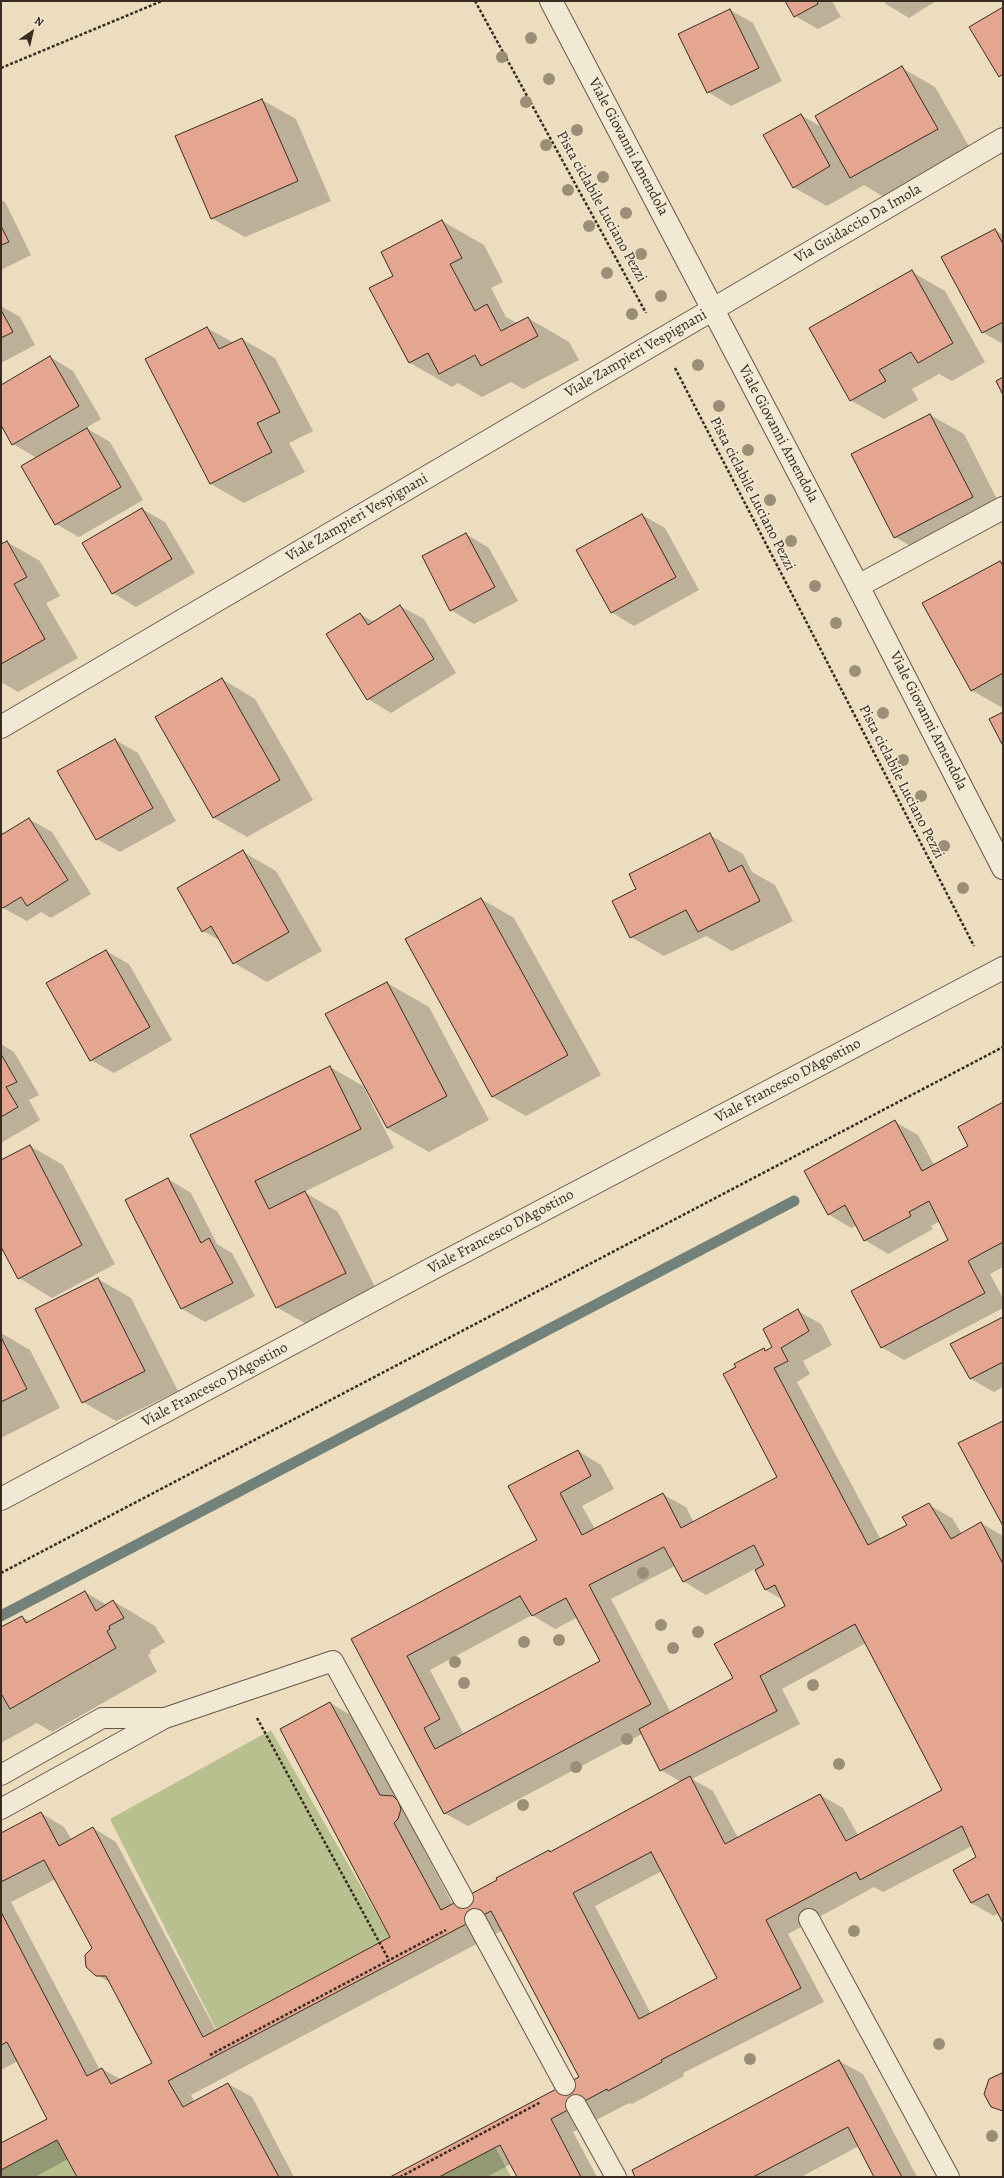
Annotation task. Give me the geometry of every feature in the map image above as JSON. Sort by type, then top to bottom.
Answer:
[{"type":"street","name":"Viale Giovanni Amendola","points":[[551,1],[858,586],[1003,868]]},
{"type":"street","name":"Via Guidaccio Da Imola","points":[[713,308],[1003,139]]},
{"type":"street","name":"Viale Zampieri Vespignani","points":[[1,728],[713,308]]},
{"type":"street","points":[[858,586],[1003,508]]},
{"type":"street","name":"Viale Francesco D'Agostino","points":[[1,1499],[441,1264],[996,971]]},
{"type":"lane","points":[[1,1809],[165,1718],[333,1661],[463,1898]]},
{"type":"lane","points":[[1,1775],[102,1718],[165,1718]]},
{"type":"lane","points":[[475,1919],[565,2085]]},
{"type":"lane","points":[[809,1919],[949,2177]]},
{"type":"lane","points":[[576,2105],[616,2177]]},
{"type":"path","points":[[1,68],[162,1]]},
{"type":"path","name":"Pista ciclabile Luciano Pezzi","points":[[476,1],[660,340],[946,895],[996,971]]},
{"type":"path","points":[[1,1573],[1003,1047]]},
{"type":"path","points":[[267,1737],[389,1960]]},
{"type":"path","points":[[210,2055],[452,1927]]},
{"type":"path","points":[[400,2177],[546,2099]]},
{"type":"green space","points":[[271,1730],[390,1937],[216,2029],[110,1819]]},
{"type":"green space","points":[[57,2140],[77,2177],[1,2177],[1,2170]]},
{"type":"green space","points":[[495,2147],[511,2177],[439,2177]]},
{"type":"building","points":[[785,1],[817,1],[818,4],[794,17]]},
{"type":"building","points":[[1003,7],[1003,74],[999,77],[969,27]]},
{"type":"building","points":[[730,9],[759,68],[707,93],[678,34]]},
{"type":"building","points":[[902,66],[938,129],[850,178],[815,116]]},
{"type":"building","points":[[262,99],[298,181],[211,219],[175,136]]},
{"type":"building","points":[[801,114],[830,166],[793,188],[763,135]]},
{"type":"building","points":[[442,220],[462,258],[450,264],[475,311],[487,304],[501,331],[528,317],[538,336],[481,366],[475,355],[439,374],[428,353],[409,363],[369,288],[393,276],[381,252]]},
{"type":"building","points":[[1,226],[9,242],[1,245]]},
{"type":"building","points":[[995,229],[1003,244],[1003,322],[982,333],[941,257]]},
{"type":"building","points":[[912,270],[953,343],[918,363],[911,352],[879,370],[886,381],[850,401],[809,328]]},
{"type":"building","points":[[1,310],[13,332],[1,338]]},
{"type":"building","points":[[207,327],[219,349],[242,338],[280,412],[257,423],[272,452],[210,484],[145,359]]},
{"type":"building","points":[[50,356],[79,406],[12,445],[1,425],[1,385]]},
{"type":"building","points":[[1003,377],[1003,395],[996,381]]},
{"type":"building","points":[[930,414],[973,497],[894,538],[851,454]]},
{"type":"building","points":[[87,428],[121,487],[55,525],[21,466]]},
{"type":"building","points":[[142,508],[172,559],[112,594],[82,543]]},
{"type":"building","points":[[642,514],[676,577],[611,613],[576,550]]},
{"type":"building","points":[[466,533],[495,587],[450,611],[422,556]]},
{"type":"building","points":[[7,541],[27,577],[14,584],[45,639],[1,664],[1,544]]},
{"type":"building","points":[[1000,561],[1003,566],[1003,673],[971,691],[922,603]]},
{"type":"building","points":[[400,605],[434,659],[367,700],[326,634],[360,613],[368,625]]},
{"type":"building","points":[[222,678],[280,780],[213,818],[155,717]]},
{"type":"building","points":[[1003,712],[1003,746],[989,719]]},
{"type":"building","points":[[115,739],[153,808],[96,840],[57,771]]},
{"type":"building","points":[[29,818],[68,880],[27,906],[21,897],[3,908],[1,906],[1,835]]},
{"type":"building","points":[[710,833],[729,872],[742,865],[760,901],[698,932],[686,910],[630,938],[612,901],[636,889],[629,874]]},
{"type":"building","points":[[243,850],[289,932],[233,964],[211,926],[202,932],[177,888]]},
{"type":"building","points":[[481,898],[568,1055],[492,1097],[405,939]]},
{"type":"building","points":[[106,950],[150,1027],[90,1061],[46,983]]},
{"type":"building","points":[[387,982],[447,1096],[387,1128],[325,1014]]},
{"type":"building","points":[[1,1054],[17,1082],[6,1087],[18,1107],[1,1117]]},
{"type":"building","points":[[330,1066],[361,1129],[255,1181],[269,1209],[305,1191],[346,1273],[276,1308],[190,1135]]},
{"type":"building","points":[[1003,1102],[1003,1242],[968,1261],[985,1293],[881,1348],[851,1291],[948,1240],[929,1201],[909,1212],[911,1216],[864,1241],[845,1205],[828,1215],[804,1171],[895,1120],[922,1171],[968,1146],[958,1127]]},
{"type":"building","points":[[30,1145],[82,1245],[18,1279],[1,1247],[1,1160]]},
{"type":"building","points":[[168,1178],[201,1243],[209,1238],[233,1283],[181,1309],[125,1200]]},
{"type":"building","points":[[98,1278],[145,1371],[82,1403],[35,1309]]},
{"type":"building","points":[[798,1309],[809,1331],[781,1348],[788,1361],[774,1368],[868,1545],[907,1525],[902,1517],[929,1503],[951,1539],[981,1522],[1003,1564],[1003,1923],[988,1894],[971,1903],[953,1870],[976,1857],[962,1826],[860,1880],[856,1872],[766,1920],[801,1988],[661,2060],[662,2062],[608,2091],[607,2089],[551,2119],[581,2177],[517,2177],[500,2145],[439,2177],[390,2177],[579,2077],[491,1911],[168,2081],[183,2107],[228,2083],[279,2177],[77,2177],[57,2140],[1,2170],[1,2143],[47,2119],[7,2042],[1,2045],[1,1912],[87,2076],[102,2068],[111,2084],[152,2063],[106,1976],[96,1976],[86,1967],[85,1955],[92,1948],[44,1860],[1,1882],[1,1833],[41,1812],[59,1846],[93,1827],[203,2037],[390,1937],[280,1729],[330,1702],[380,1795],[393,1796],[398,1801],[401,1809],[398,1819],[394,1823],[441,1910],[497,1880],[496,1878],[549,1850],[550,1852],[690,1776],[725,1844],[820,1794],[846,1841],[942,1790],[855,1624],[760,1676],[777,1711],[660,1771],[639,1729],[733,1678],[714,1644],[785,1606],[775,1585],[765,1590],[755,1570],[764,1565],[754,1545],[683,1582],[664,1547],[589,1585],[651,1704],[444,1814],[351,1639],[537,1540],[508,1486],[578,1450],[591,1476],[560,1493],[582,1535],[663,1493],[681,1528],[777,1477],[723,1374],[736,1367],[734,1364],[764,1348],[765,1351],[772,1347],[763,1329]],"holes":[[[520,1596],[532,1616],[566,1598],[600,1661],[435,1749],[424,1728],[440,1719],[407,1656]],[[651,1852],[717,1978],[639,2019],[573,1893]]]},
{"type":"building","points":[[1003,1317],[1003,1362],[970,1379],[950,1344]]},
{"type":"building","points":[[1,1337],[27,1389],[1,1402]]},
{"type":"building","points":[[1003,1421],[1003,1526],[958,1443]]},
{"type":"building","points":[[85,1591],[96,1611],[113,1600],[124,1618],[109,1626],[110,1629],[107,1631],[116,1648],[10,1709],[2,1695],[1,1696],[1,1627],[22,1616],[26,1623]]},
{"type":"building","points":[[839,2060],[902,2177],[874,2177],[848,2127],[753,2177],[635,2177],[632,2170]]},
{"type":"building","points":[[1002,2073],[1003,2111],[991,2107],[984,2094],[989,2079]]},
{"type":"waterway","points":[[1,1616],[794,1201]]}]
